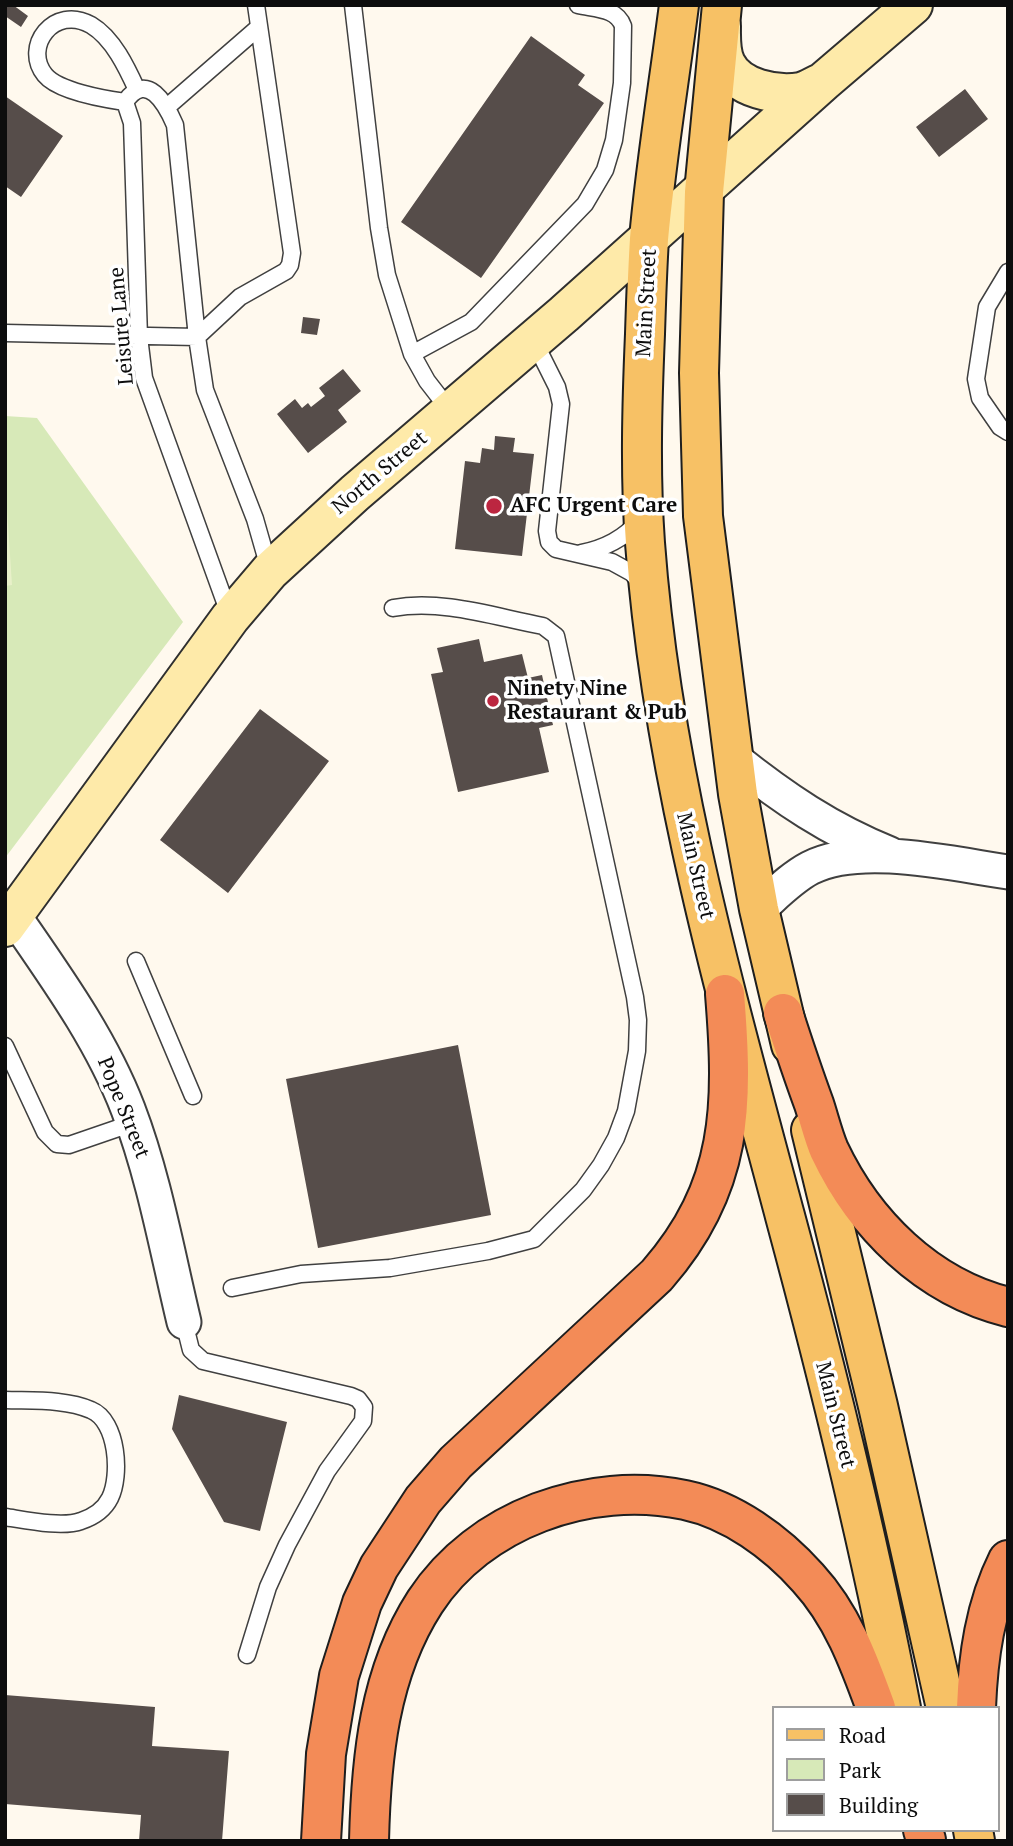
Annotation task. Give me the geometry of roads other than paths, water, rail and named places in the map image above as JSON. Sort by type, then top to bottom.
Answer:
[{"type":"highway","points":[[321,1841],[326,1754],[339,1676],[362,1604],[379,1567],[423,1500],[456,1462],[657,1275],[678,1250],[705,1202],[716,1175],[730,1102],[731,1076],[725,994]]},
{"type":"highway","points":[[783,1013],[828,1148],[876,1225],[902,1250],[939,1278],[957,1289],[1008,1307]]},
{"type":"highway","points":[[369,1841],[370,1779],[386,1695],[405,1638],[425,1602],[450,1570],[495,1534],[541,1511],[564,1504],[622,1494],[686,1500],[722,1512],[755,1531],[808,1577],[831,1606],[856,1654],[875,1706]]},
{"type":"highway","points":[[976,1706],[985,1622],[1008,1560]]},
{"type":"main road","name":"Main Street","points":[[678,5],[649,239],[642,411],[645,541],[660,685],[679,794],[725,994],[787,1222],[875,1576],[901,1706]]},
{"type":"main road","name":"North Street","points":[[9,921],[230,618],[270,571],[704,192],[823,82],[913,5]]},
{"type":"main road","name":"Main Street","points":[[722,10],[704,192],[699,373],[703,516],[733,758],[759,909],[878,1406],[946,1706]]},
{"type":"main road","name":"North Street","points":[[722,10],[721,45],[724,60],[734,75],[768,92],[804,91],[823,82]]},
{"type":"street","points":[[733,758],[806,813],[892,855]]},
{"type":"street","points":[[759,909],[798,875],[823,862],[892,855],[1008,872]]},
{"type":"street","name":"Pope Street","points":[[9,921],[59,981],[82,1018],[105,1059],[133,1123],[145,1157],[184,1322]]},
{"type":"lane","points":[[5,333],[197,337],[240,297],[284,274],[291,261],[256,5]]},
{"type":"lane","points":[[353,5],[387,275],[412,354],[452,413]]},
{"type":"lane","points":[[412,354],[471,321],[585,204],[605,170],[618,119],[624,26],[613,12],[578,5]]},
{"type":"lane","points":[[66,19],[94,27],[119,56],[137,90],[125,102],[77,91],[46,76],[39,66],[38,53],[43,35],[51,25],[66,19]]},
{"type":"lane","points":[[167,107],[259,27]]},
{"type":"lane","points":[[137,90],[152,92],[161,97],[175,125],[205,390],[256,519],[270,571]]},
{"type":"lane","name":"Leisure Lane","points":[[125,102],[132,123],[139,337],[144,378],[230,618]]},
{"type":"lane","points":[[1008,272],[987,307],[976,379],[980,398],[1000,428],[1008,432]]},
{"type":"lane","points":[[534,341],[557,387],[561,410],[547,535],[549,542],[556,549],[612,562],[632,573],[642,584],[652,609]]},
{"type":"lane","points":[[575,553],[593,550],[624,536],[639,520],[644,506]]},
{"type":"lane","points":[[232,1288],[300,1274],[415,1264],[488,1251],[534,1239],[583,1190],[601,1165],[616,1138],[626,1111],[638,1051],[635,997],[556,636],[543,626],[437,606],[409,605],[393,608]]},
{"type":"lane","points":[[136,961],[193,1096]]},
{"type":"lane","points":[[5,1046],[47,1136],[53,1141],[61,1145],[73,1144],[133,1123]]},
{"type":"lane","points":[[184,1322],[191,1350],[202,1361],[351,1396],[365,1407],[363,1421],[327,1472],[287,1545],[268,1587],[247,1655]]},
{"type":"lane","points":[[5,1400],[59,1402],[94,1410],[112,1436],[115,1458],[114,1483],[110,1498],[102,1509],[92,1516],[78,1523],[5,1517]]},
{"type":"place","name":"AFC Urgent Care","points":[[494,506]]},
{"type":"place","name":"Ninety Nine Restaurant & Pub","points":[[493,701]]}]
